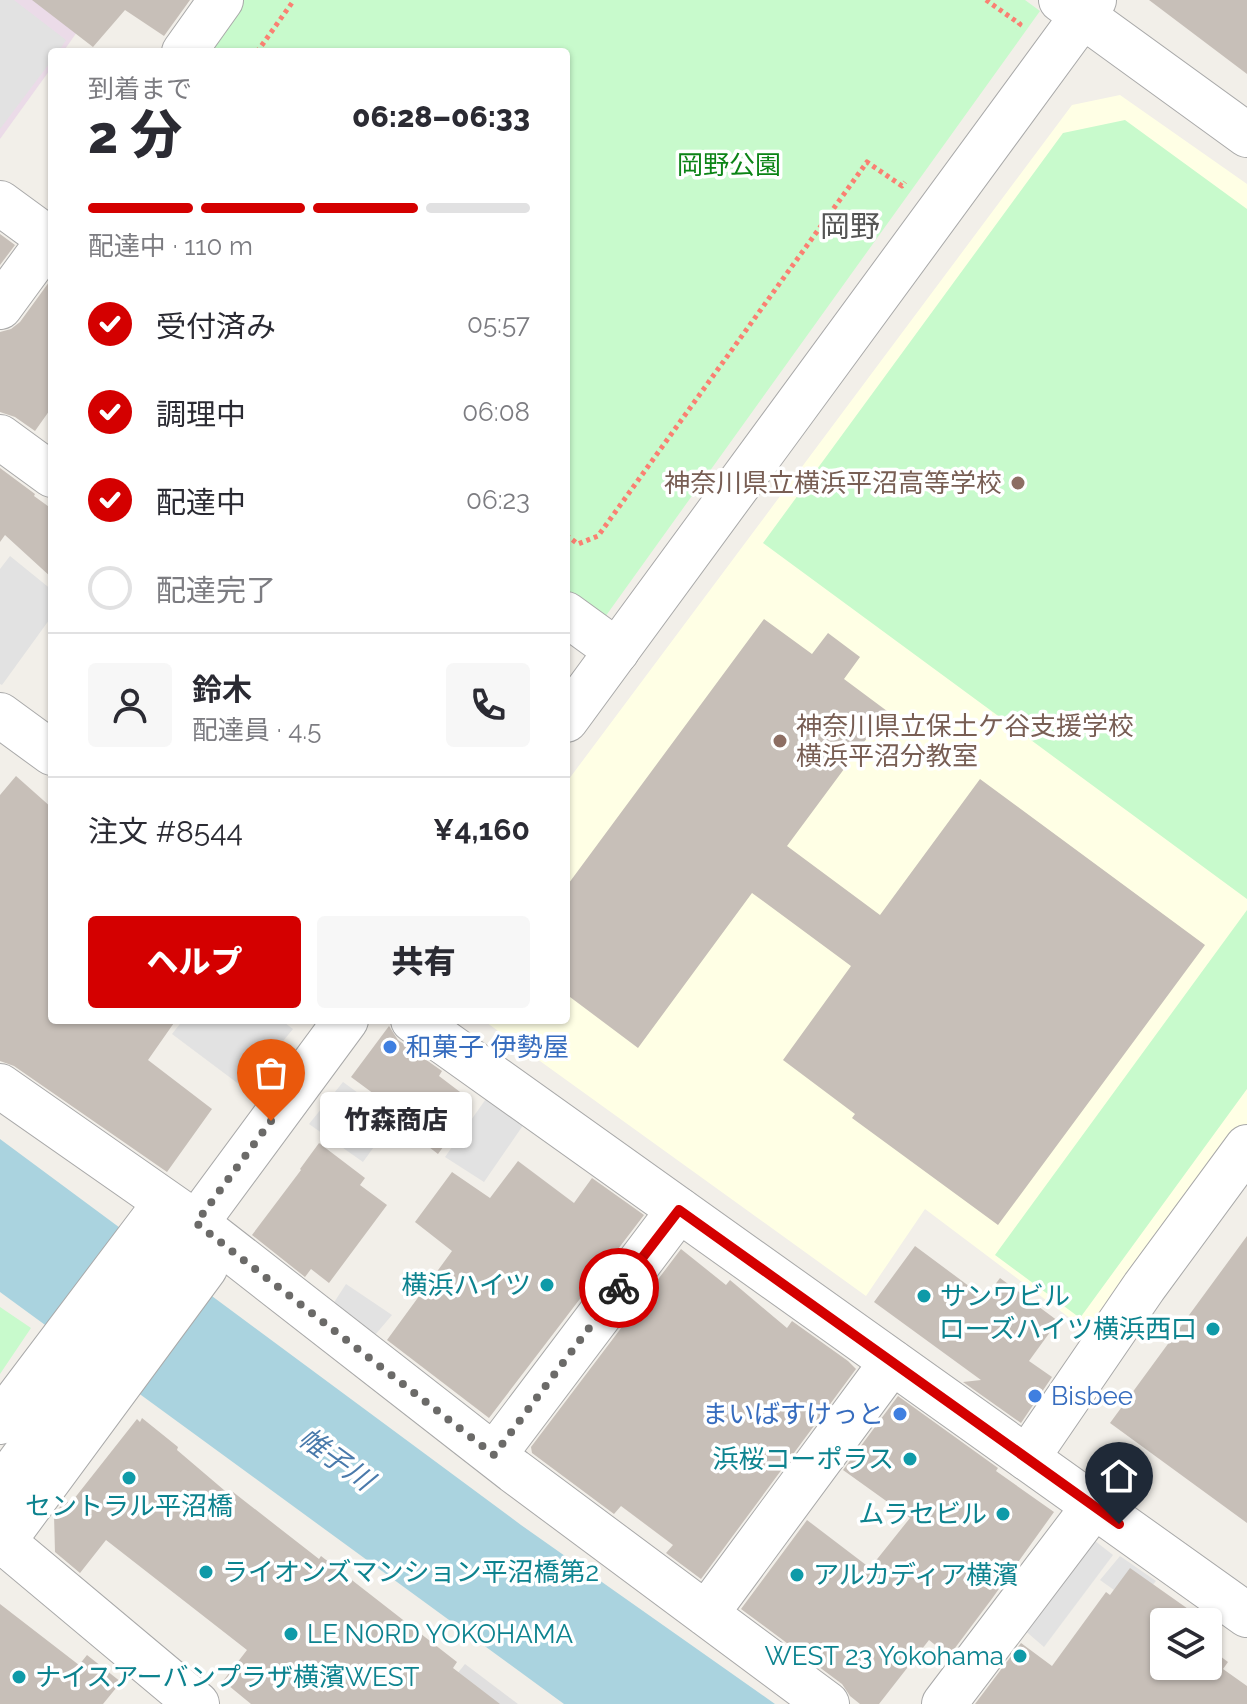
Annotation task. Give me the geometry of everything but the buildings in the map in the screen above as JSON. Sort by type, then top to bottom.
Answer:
[{"type":"street","points":[[187,48],[221,0]]},
{"type":"street","points":[[570,715],[1079,5],[1247,135]]},
{"type":"street","points":[[0,203],[48,237]]},
{"type":"street","points":[[0,307],[48,243]]},
{"type":"street","points":[[0,437],[48,472]]},
{"type":"street","points":[[570,617],[617,651]]},
{"type":"street","points":[[0,715],[48,750]]},
{"type":"street","points":[[0,1489],[343,1024]]},
{"type":"street","points":[[419,1024],[1247,1615]]},
{"type":"street","points":[[0,1086],[182,1241],[494,1455],[827,1704]]},
{"type":"street","points":[[1027,1458],[1144,1287],[1247,1147]]},
{"type":"street","points":[[494,1455],[679,1210]]},
{"type":"street","points":[[0,1420],[53,1350],[182,1241]]},
{"type":"street","points":[[182,1241],[110,1396],[1,1542],[197,1704]]},
{"type":"street","points":[[706,1614],[892,1362]]},
{"type":"street","points":[[944,1704],[1094,1506]]},
{"type":"path","points":[[260,48],[294,0]]},
{"type":"path","points":[[986,0],[1020,24],[1011,37]]},
{"type":"path","points":[[570,538],[578,544],[598,536],[867,162],[902,186],[911,174]]},
{"type":"shaded area","points":[[0,0],[54,0],[84,22],[66,48],[48,48],[48,73],[0,139]]},
{"type":"shaded area","points":[[0,0],[14,0],[66,40],[61,48],[48,48],[48,65],[0,129]]},
{"type":"shaded area","name":"神奈川県立横浜平沼高等学校","points":[[1120,95],[1247,184],[1247,1129],[1095,1337],[925,1209],[866,1296],[489,1024],[570,1024],[570,778],[1072,105]]},
{"type":"shaded area","points":[[10,556],[48,587],[48,622],[2,685],[0,684],[0,569]]},
{"type":"shaded area","points":[[180,1024],[286,1024],[293,1029],[244,1088],[172,1034]]},
{"type":"shaded area","points":[[343,1082],[394,1119],[363,1162],[309,1124]]},
{"type":"shaded area","points":[[488,1096],[526,1121],[484,1182],[445,1157]]},
{"type":"shaded area","points":[[346,1284],[392,1315],[375,1335],[333,1304]]},
{"type":"shaded area","points":[[1090,1537],[1113,1555],[1044,1647],[1022,1628]]},
{"type":"shaded area","points":[[1120,1556],[1156,1581],[1135,1605],[1100,1580]]},
{"type":"shaded area","points":[[465,1664],[518,1704],[433,1704]]},
{"type":"green space","name":"岡野公園","points":[[240,0],[1025,0],[1040,11],[600,624],[570,603],[570,48],[205,48]]},
{"type":"green space","points":[[1125,120],[1247,209],[1247,899],[763,543],[1063,133]]},
{"type":"green space","points":[[1247,910],[1247,1089],[1080,1318],[995,1255]]},
{"type":"green space","points":[[0,1307],[31,1328],[0,1374]]},
{"type":"water","name":"帷子川","points":[[0,1139],[521,1525],[775,1704],[564,1704],[0,1292]]},
{"type":"way so far","points":[[271,1121],[196,1223],[494,1455],[619,1288]]},
{"type":"place","name":"神奈川県立横浜平沼高等学校","points":[[1018,483]]},
{"type":"place","name":"神奈川県立保土ケ谷支援学校 横浜平沼分教室","points":[[780,741]]},
{"type":"place","name":"和菓子 伊勢屋","points":[[390,1047]]},
{"type":"place","name":"竹森商店","points":[[271,1121]]},
{"type":"place","name":"横浜ハイツ","points":[[547,1285]]},
{"type":"place","name":"サンワビル","points":[[924,1296]]},
{"type":"place","name":"ローズハイツ横浜西口","points":[[1213,1329]]},
{"type":"place","name":"Bisbee","points":[[1035,1396]]},
{"type":"place","name":"まいばすけっと","points":[[900,1414]]},
{"type":"place","name":"浜桜コーポラス","points":[[910,1459]]},
{"type":"place","name":"セントラル平沼橋","points":[[129,1478]]},
{"type":"place","name":"ムラセビル","points":[[1003,1514]]},
{"type":"place","name":"ライオンズマンション平沼橋第2","points":[[206,1572]]},
{"type":"place","name":"アルカディア横濱","points":[[797,1575]]},
{"type":"place","name":"LE NORD YOKOHAMA","points":[[291,1634]]},
{"type":"place","name":"WEST 23 Yokohama","points":[[1020,1656]]},
{"type":"place","name":"ナイスアーバンプラザ横濱WEST","points":[[19,1677]]},
{"type":"district","name":"岡野","points":[[850,226]]},
{"type":"route","points":[[619,1288],[679,1210],[1119,1524]]}]
